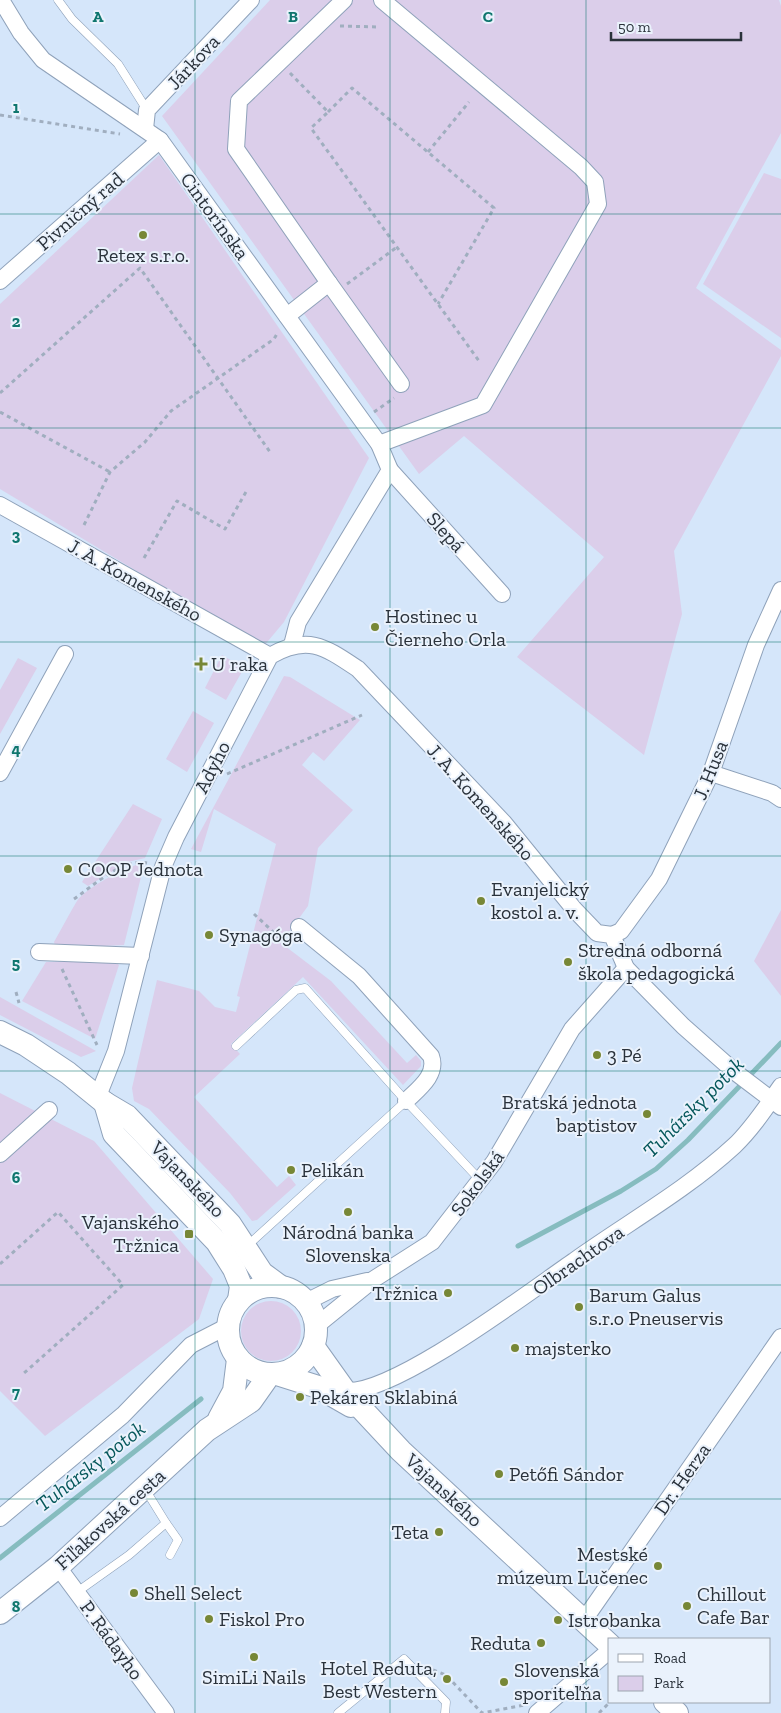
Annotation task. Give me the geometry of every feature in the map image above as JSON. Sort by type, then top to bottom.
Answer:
[{"type":"main road","name":"Vajanského","points":[[0,1032],[33,1049],[127,1116],[230,1224],[262,1274],[281,1287],[292,1291],[306,1302],[314,1318],[314,1336],[345,1391],[367,1416],[401,1451],[608,1643]]},
{"type":"main road","name":"Vajanského","points":[[101,1099],[114,1134],[217,1242],[234,1269],[241,1286],[239,1300],[230,1316],[228,1326]]},
{"type":"main road","points":[[239,1300],[258,1288],[281,1287]]},
{"type":"main road","points":[[228,1326],[230,1344],[238,1359]]},
{"type":"main road","points":[[273,1374],[299,1365],[314,1336]]},
{"type":"main road","name":"Vajanského","points":[[238,1359],[255,1371],[273,1374],[318,1387],[367,1416]]},
{"type":"main road","name":"Fiľakovská cesta","points":[[217,1422],[234,1391],[238,1359]]},
{"type":"main road","name":"Fiľakovská cesta","points":[[0,1613],[58,1567],[217,1422],[251,1400],[273,1374]]},
{"type":"main road","points":[[666,1703],[677,1713]]},
{"type":"street","name":"Cintorínska","points":[[2,0],[21,33],[44,60],[160,140],[379,444],[390,470]]},
{"type":"street","name":"Járkova","points":[[148,110],[252,0]]},
{"type":"street","points":[[344,0],[239,101],[236,149],[337,284],[399,390]]},
{"type":"street","points":[[379,444],[483,405],[598,204],[595,182],[581,167],[382,0]]},
{"type":"street","points":[[144,129],[148,110]]},
{"type":"street","name":"Pivničný rad","points":[[0,281],[160,140]]},
{"type":"street","points":[[287,316],[337,284]]},
{"type":"street","points":[[270,656],[292,645],[298,622],[390,470]]},
{"type":"street","name":"Slepá","points":[[390,470],[502,594]]},
{"type":"street","name":"J. A. Komenského","points":[[0,505],[270,656]]},
{"type":"street","name":"J. Husa","points":[[612,935],[621,931],[659,879],[711,774],[756,645],[781,590]]},
{"type":"street","name":"J. A. Komenského","points":[[292,645],[311,643],[330,651],[358,669],[504,823],[591,927],[597,933],[612,935]]},
{"type":"street","points":[[0,773],[65,654]]},
{"type":"street","name":"Adyho","points":[[101,1099],[116,1051],[163,867],[176,837],[270,656]]},
{"type":"street","points":[[711,774],[772,794],[781,799]]},
{"type":"street","points":[[299,927],[359,976],[431,1056],[433,1066],[427,1080],[406,1101]]},
{"type":"street","points":[[612,935],[626,968],[683,1026],[735,1072],[773,1101]]},
{"type":"street","points":[[47,952],[141,956]]},
{"type":"street","name":"Sokolská","points":[[314,1336],[374,1279],[432,1242],[482,1181],[572,1029],[626,968]]},
{"type":"street","name":"Olbrachtova","points":[[345,1391],[366,1390],[429,1358],[538,1288],[573,1261],[692,1182],[736,1144],[773,1101],[781,1086]]},
{"type":"street","points":[[0,1154],[49,1110]]},
{"type":"street","name":"Sokolská","points":[[306,1302],[332,1289],[374,1279]]},
{"type":"street","points":[[0,1518],[123,1415],[191,1345],[228,1326]]},
{"type":"street","name":"Dr. Herza","points":[[584,1620],[781,1337]]},
{"type":"street","name":"P. Rádayho","points":[[58,1567],[166,1713]]},
{"type":"street","points":[[533,1709],[608,1652]]},
{"type":"lane","points":[[58,0],[72,19],[118,64],[148,110]]},
{"type":"lane","points":[[236,1046],[296,990],[305,988],[406,1101],[482,1181]]},
{"type":"lane","points":[[246,1247],[406,1101]]},
{"type":"lane","points":[[144,1487],[178,1540],[170,1555]]},
{"type":"lane","points":[[77,1592],[128,1555],[166,1523]]},
{"type":"lane","points":[[338,1713],[404,1659],[446,1702],[445,1713]]},
{"type":"path","points":[[338,26],[380,27]]},
{"type":"path","points":[[286,69],[328,112]]},
{"type":"path","points":[[438,304],[494,208],[352,88],[311,128],[479,361]]},
{"type":"path","points":[[428,152],[469,102]]},
{"type":"path","points":[[0,115],[123,134]]},
{"type":"path","points":[[337,284],[397,247]]},
{"type":"path","points":[[0,393],[140,268],[270,452]]},
{"type":"path","points":[[84,525],[110,472],[146,442],[171,411],[274,339]]},
{"type":"path","points":[[362,421],[399,390]]},
{"type":"path","points":[[0,412],[110,472]]},
{"type":"path","points":[[144,558],[177,501],[225,528],[247,490]]},
{"type":"path","points":[[226,775],[362,715]]},
{"type":"path","points":[[74,899],[126,866],[139,862],[146,863]]},
{"type":"path","points":[[47,952],[97,1045]]},
{"type":"path","points":[[16,992],[19,1003]]},
{"type":"path","points":[[0,1264],[58,1212],[123,1285],[23,1374]]},
{"type":"path","points":[[404,1659],[446,1675],[482,1713],[533,1709]]},
{"type":"path","points":[[599,1713],[609,1703]]},
{"type":"green space","points":[[270,0],[779,0],[781,6],[781,133],[696,288],[781,350],[781,356],[674,551],[682,614],[644,755],[517,657],[604,557],[464,436],[419,474],[162,116]]},
{"type":"green space","points":[[159,155],[369,458],[284,622],[263,647],[0,489],[0,304]]},
{"type":"green space","points":[[764,173],[781,179],[781,338],[703,284]]},
{"type":"green space","points":[[222,655],[244,668],[226,700],[205,688]]},
{"type":"green space","points":[[18,658],[37,668],[0,734],[0,690]]},
{"type":"green space","points":[[284,676],[290,677],[360,720],[324,761],[313,752],[302,765],[353,810],[318,848],[308,906],[281,943],[331,981],[407,1063],[416,1055],[421,1061],[421,1066],[403,1085],[303,977],[231,1044],[240,1054],[194,1097],[277,1187],[289,1176],[296,1185],[257,1220],[252,1221],[230,1193],[149,1109],[134,1101],[132,1088],[157,980],[199,991],[215,1007],[236,1012],[240,997],[237,996],[276,844],[214,809],[201,852],[191,849]]},
{"type":"green space","points":[[193,711],[214,723],[187,772],[166,759]]},
{"type":"green space","points":[[133,804],[162,819],[145,858],[128,862],[88,886],[82,882]]},
{"type":"green space","points":[[136,865],[144,865],[124,945],[63,948],[55,945],[54,942],[77,901],[88,890],[121,871]]},
{"type":"green space","points":[[781,910],[781,996],[754,961]]},
{"type":"green space","points":[[113,961],[119,965],[95,1039],[22,1001],[46,962]]},
{"type":"green space","points":[[0,997],[96,1051],[81,1057],[0,1015]]},
{"type":"green space","points":[[0,1093],[94,1141],[213,1279],[199,1319],[45,1436],[0,1391]]},
{"type":"green space","points":[[271,1301],[288,1306],[296,1314],[301,1331],[296,1348],[288,1356],[271,1361],[254,1356],[246,1348],[241,1331],[246,1314],[254,1306]]},
{"type":"waterway","name":"Tuhársky potok","points":[[518,1246],[621,1191],[656,1169],[688,1140],[781,1043]]},
{"type":"waterway","name":"Tuhársky potok","points":[[0,1558],[201,1399]]},
{"type":"place","name":"Retex s.r.o.","points":[[143,235]]},
{"type":"place","name":"Hostinec u Čierneho Orla","points":[[375,627]]},
{"type":"place","name":"U raka","points":[[201,664]]},
{"type":"place","name":"COOP Jednota","points":[[68,869]]},
{"type":"place","name":"Evanjelický kostol a. v.","points":[[481,901]]},
{"type":"place","name":"Synagóga","points":[[209,935]]},
{"type":"place","name":"Stredná odborná škola pedagogická","points":[[568,962]]},
{"type":"place","name":"3 Pé","points":[[597,1055]]},
{"type":"place","name":"Bratská jednota baptistov","points":[[647,1114]]},
{"type":"place","name":"Pelikán","points":[[291,1170]]},
{"type":"place","name":"Národná banka Slovenska","points":[[348,1212]]},
{"type":"place","name":"Vajanského Tržnica","points":[[189,1234]]},
{"type":"place","name":"Tržnica","points":[[448,1293]]},
{"type":"place","name":"Barum Galus s.r.o Pneuservis","points":[[579,1307]]},
{"type":"place","name":"majsterko","points":[[515,1348]]},
{"type":"place","name":"Pekáren Sklabiná","points":[[300,1397]]},
{"type":"place","name":"Petőfi Sándor","points":[[499,1474]]},
{"type":"place","name":"Teta","points":[[439,1532]]},
{"type":"place","name":"Mestské múzeum Lučenec","points":[[658,1566]]},
{"type":"place","name":"Shell Select","points":[[134,1593]]},
{"type":"place","name":"Chillout Cafe Bar","points":[[687,1606]]},
{"type":"place","name":"Fiskol Pro","points":[[209,1619]]},
{"type":"place","name":"Istrobanka","points":[[558,1620]]},
{"type":"place","name":"Reduta","points":[[541,1643]]},
{"type":"place","name":"SimiLi Nails","points":[[254,1657]]},
{"type":"place","name":"Hotel Reduta, Best Western","points":[[447,1679]]},
{"type":"place","name":"Slovenská sporiteľňa","points":[[504,1682]]}]
